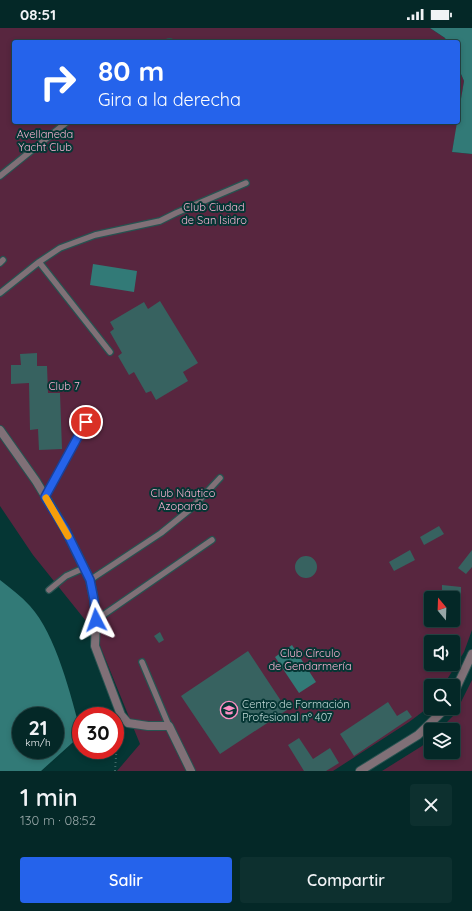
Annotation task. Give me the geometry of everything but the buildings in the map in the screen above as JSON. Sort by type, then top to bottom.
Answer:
[{"type":"street","points":[[0,430],[65,529],[90,580],[96,620],[94,646],[121,715],[128,723],[148,726],[169,726],[191,771]]},
{"type":"street","points":[[460,680],[472,654]]},
{"type":"street","points":[[360,771],[418,735],[439,715]]},
{"type":"lane","points":[[0,176],[65,124]]},
{"type":"lane","points":[[0,293],[39,262],[60,248],[95,235],[160,221],[246,183]]},
{"type":"lane","points":[[39,262],[110,352]]},
{"type":"lane","points":[[45,497],[86,422]]},
{"type":"lane","points":[[90,580],[166,528],[193,507],[220,478]]},
{"type":"lane","points":[[96,620],[212,540]]},
{"type":"lane","points":[[49,590],[66,576],[84,568]]},
{"type":"lane","points":[[142,662],[169,726]]},
{"type":"path","points":[[115,771],[117,742],[121,732],[128,723]]},
{"type":"green space","points":[[0,28],[430,28],[446,40],[12,40],[12,124],[458,124],[452,152],[472,154],[472,630],[460,658],[460,635],[424,635],[424,671],[452,671],[447,679],[424,679],[424,711],[333,771],[117,771],[140,744],[94,631],[33,555],[0,506]]},
{"type":"green space","points":[[460,72],[464,81],[460,108]]},
{"type":"green space","points":[[472,680],[472,771],[382,771],[424,744],[424,759],[460,759],[460,723],[446,723],[454,715],[460,715],[460,704]]},
{"type":"water","points":[[430,28],[472,28],[472,154],[452,152],[457,124],[460,124],[460,105],[464,81],[460,72],[460,40],[446,40]]},
{"type":"water","points":[[93,264],[137,271],[134,292],[90,285]]},
{"type":"water","points":[[0,580],[30,606],[48,632],[62,666],[74,707],[72,707],[72,743],[64,750],[64,707],[12,707],[12,759],[54,759],[41,771],[0,771]]},
{"type":"water","points":[[292,645],[316,682],[299,693],[275,657]]},
{"type":"slow traffic","points":[[46,498],[68,536]]},
{"type":"place","name":"Centro de Formación Profesional nº 407","points":[[229,710]]},
{"type":"route","points":[[86,422],[45,497],[65,529],[90,580],[96,620]]},
{"type":"park label","name":"Avellaneda Yacht Club","points":[[45,140]]},
{"type":"park label","name":"Club Ciudad de San Isidro","points":[[214,213]]},
{"type":"park label","name":"Club 7","points":[[64,386]]},
{"type":"park label","name":"Club Náutico Azopardo","points":[[183,499]]},
{"type":"park label","name":"Club Círculo de Gendarmería","points":[[310,659]]}]
